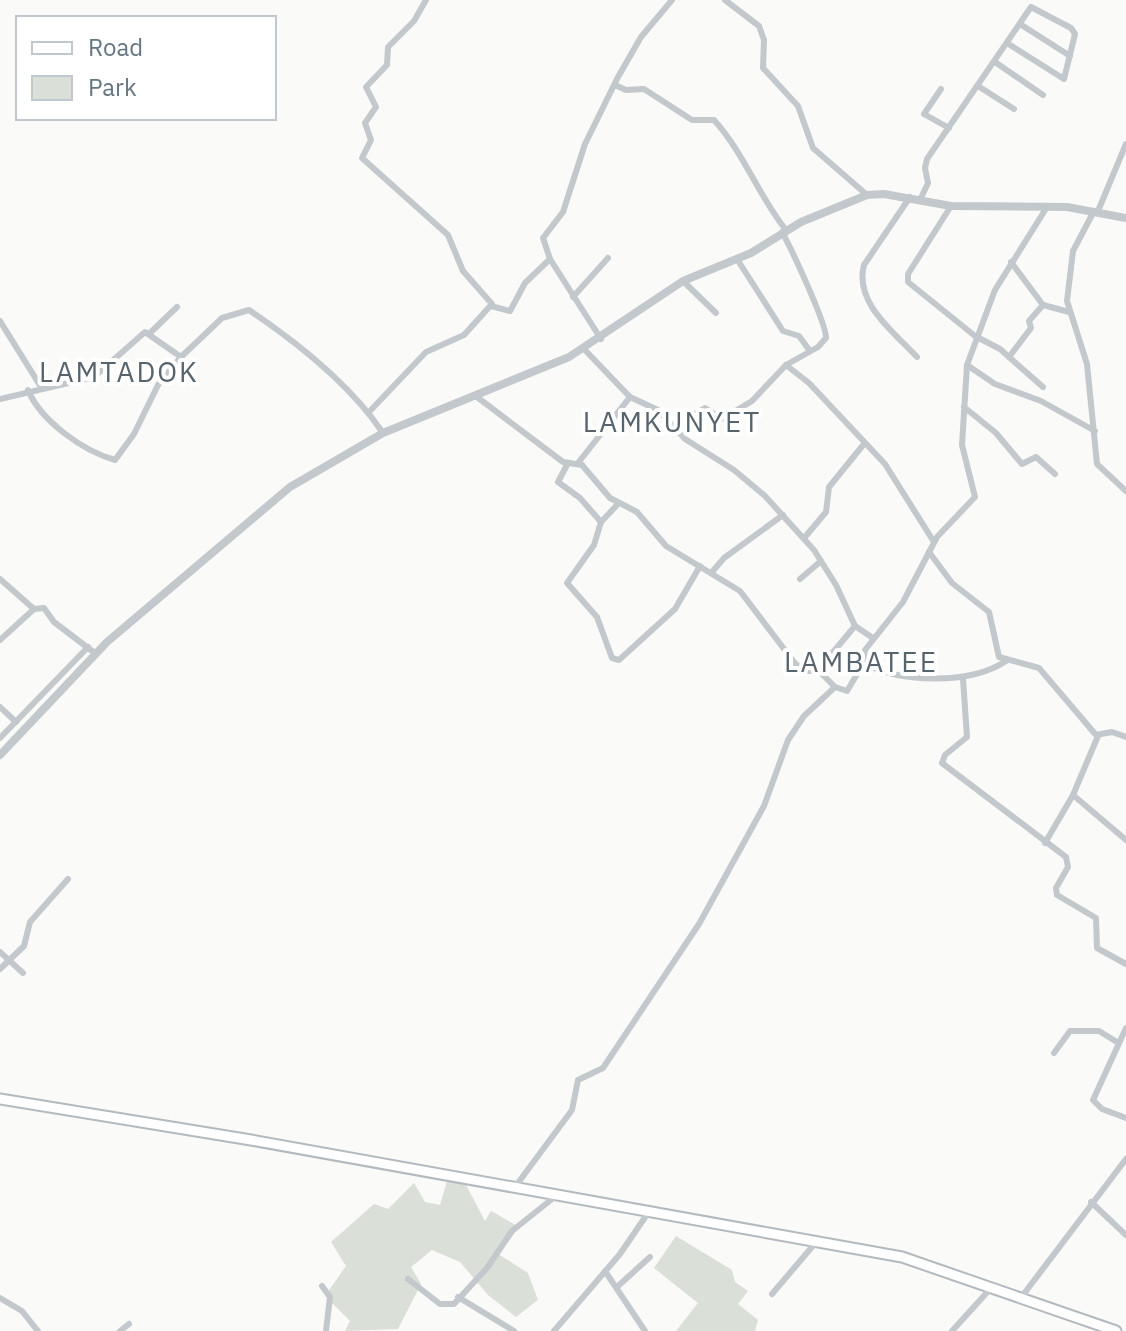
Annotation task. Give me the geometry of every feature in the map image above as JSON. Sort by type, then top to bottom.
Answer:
[{"type":"main road","points":[[0,1099],[650,1210],[902,1257],[1116,1331]]},
{"type":"street","points":[[369,412],[426,352],[464,335],[491,306],[491,300],[463,271],[448,235],[362,158],[371,142],[365,123],[376,107],[366,87],[387,65],[388,47],[414,21],[426,0]]},
{"type":"street","points":[[601,339],[550,259],[543,238],[563,212],[585,144],[641,37],[672,0]]},
{"type":"street","points":[[725,0],[759,26],[764,40],[763,68],[803,114],[813,148],[867,195]]},
{"type":"street","points":[[920,200],[928,183],[925,168],[949,128],[995,62],[1007,43],[1020,24],[1033,6],[1071,28],[1075,34],[1064,79],[1007,43]]},
{"type":"street","points":[[1020,24],[1070,56]]},
{"type":"street","points":[[995,62],[1043,95]]},
{"type":"street","points":[[615,85],[626,90],[644,89],[692,120],[714,120],[733,140],[784,231],[826,328],[826,338],[786,365],[752,401],[722,419],[705,408],[671,428]]},
{"type":"street","points":[[978,86],[1014,109]]},
{"type":"street","points":[[941,89],[924,114],[949,128]]},
{"type":"street","points":[[1126,144],[1096,211],[1073,251],[1067,301],[1087,364],[1097,464],[1126,491]]},
{"type":"street","points":[[0,738],[92,650],[275,498],[383,433],[477,397],[584,349],[683,281],[737,259],[784,231],[867,195],[910,197],[951,206],[1096,211],[1126,218]]},
{"type":"street","points":[[910,197],[862,270],[870,306],[917,357]]},
{"type":"street","points":[[951,206],[907,280],[975,336],[1009,357],[1043,387]]},
{"type":"street","points":[[477,397],[568,463],[578,463],[617,505],[637,512],[666,546],[740,591],[803,671],[818,671],[835,687],[847,691],[863,663],[864,653],[903,602],[934,542],[975,497],[962,445],[967,365],[975,336],[1011,262],[1047,207]]},
{"type":"street","points":[[573,297],[608,258]]},
{"type":"street","points":[[491,306],[510,311],[527,280],[550,259]]},
{"type":"street","points":[[737,259],[783,331],[799,336],[810,351]]},
{"type":"street","points":[[1011,262],[1043,305],[1069,312]]},
{"type":"street","points":[[683,281],[716,313]]},
{"type":"street","points":[[1009,357],[1031,328],[1029,321],[1043,305]]},
{"type":"street","points":[[150,333],[177,307]]},
{"type":"street","points":[[28,390],[44,415],[61,430],[115,460],[134,434],[158,385],[181,357],[223,317],[249,310],[279,330],[369,412],[383,433]]},
{"type":"street","points":[[0,321],[41,387]]},
{"type":"street","points":[[0,399],[94,377],[140,333],[150,333],[181,357]]},
{"type":"street","points":[[584,349],[630,397],[658,410],[671,428],[734,470],[783,515],[805,537],[821,561],[855,626],[873,638]]},
{"type":"street","points":[[786,365],[809,383],[889,469],[934,542]]},
{"type":"street","points":[[967,365],[995,384],[1041,401],[1095,431]]},
{"type":"street","points":[[578,463],[630,397]]},
{"type":"street","points":[[964,407],[996,433],[1022,464],[1036,457],[1055,474]]},
{"type":"street","points":[[805,537],[826,512],[827,490],[864,444]]},
{"type":"street","points":[[568,463],[558,482],[580,498],[601,522]]},
{"type":"street","points":[[617,505],[601,522],[594,545],[567,583],[593,610],[614,660],[619,660],[634,648],[675,609],[700,566]]},
{"type":"street","points":[[712,572],[724,558],[783,515]]},
{"type":"street","points":[[929,552],[952,583],[989,612],[996,654],[1006,661]]},
{"type":"street","points":[[800,579],[821,561]]},
{"type":"street","points":[[0,579],[34,609]]},
{"type":"street","points":[[0,640],[34,609],[44,608],[54,622],[92,650]]},
{"type":"street","points":[[818,671],[855,626]]},
{"type":"street","points":[[0,755],[92,650]]},
{"type":"street","points":[[863,663],[888,675],[963,679],[1006,661],[1026,662],[1039,668],[1098,736]]},
{"type":"street","points":[[963,679],[967,737],[945,755],[942,763],[1068,862],[1056,888],[1057,895],[1096,918],[1097,948],[1126,964]]},
{"type":"street","points":[[515,1187],[572,1110],[578,1080],[603,1068],[699,924],[764,806],[788,740],[804,716],[835,687]]},
{"type":"street","points":[[0,707],[16,722]]},
{"type":"street","points":[[1045,843],[1073,795],[1098,736],[1109,732],[1126,737]]},
{"type":"street","points":[[1073,795],[1126,840]]},
{"type":"street","points":[[0,969],[27,941],[30,922],[68,879]]},
{"type":"street","points":[[0,952],[23,973]]},
{"type":"street","points":[[1126,1028],[1093,1100],[1102,1109],[1126,1118]]},
{"type":"street","points":[[1054,1053],[1070,1031],[1099,1031],[1117,1042]]},
{"type":"street","points":[[1020,1299],[1126,1159]]},
{"type":"street","points":[[408,1279],[440,1304],[450,1306],[487,1268],[512,1231],[557,1195]]},
{"type":"street","points":[[1091,1202],[1126,1235]]},
{"type":"street","points":[[554,1331],[605,1271],[650,1210]]},
{"type":"street","points":[[772,1294],[817,1241]]},
{"type":"street","points":[[617,1287],[650,1257]]},
{"type":"street","points":[[605,1271],[645,1331]]},
{"type":"street","points":[[322,1286],[330,1297],[326,1331]]},
{"type":"street","points":[[952,1331],[992,1287]]},
{"type":"street","points":[[458,1297],[514,1331]]},
{"type":"street","points":[[0,1298],[22,1311],[38,1331]]},
{"type":"street","points":[[120,1331],[129,1324]]},
{"type":"green space","points":[[447,1181],[466,1185],[485,1221],[491,1211],[519,1227],[498,1254],[528,1273],[538,1300],[516,1317],[488,1295],[460,1262],[432,1250],[411,1267],[421,1284],[398,1329],[345,1331],[350,1321],[325,1296],[346,1266],[331,1242],[374,1204],[388,1209],[414,1183],[425,1202],[440,1205]]},
{"type":"green space","points":[[676,1236],[732,1270],[735,1282],[748,1291],[738,1304],[758,1320],[755,1331],[676,1331],[698,1303],[654,1268]]},
{"type":"district","name":"LAMTADOK","points":[[119,371]]},
{"type":"district","name":"LAMKUNYET","points":[[672,421]]},
{"type":"district","name":"LAMBATEE","points":[[861,661]]}]
